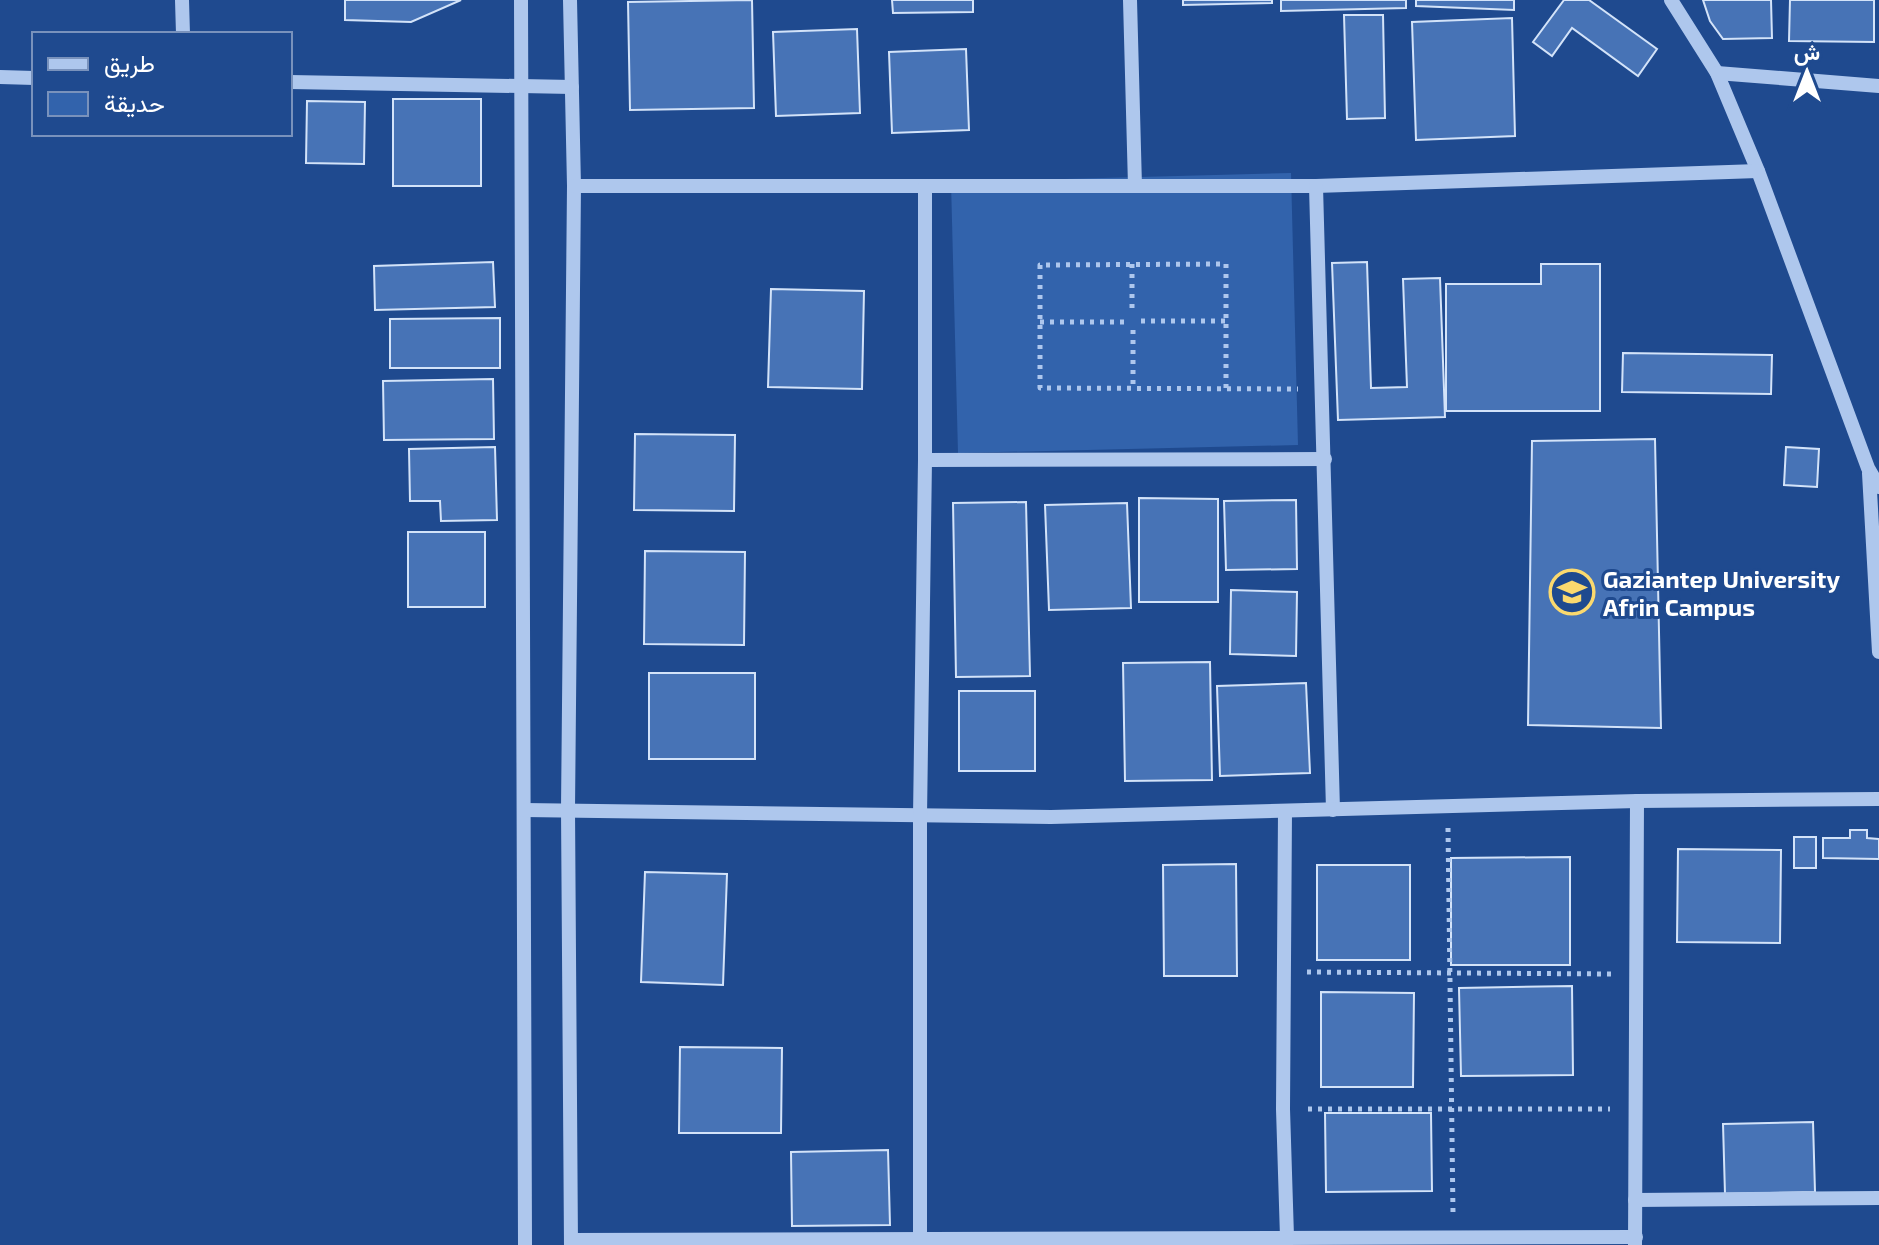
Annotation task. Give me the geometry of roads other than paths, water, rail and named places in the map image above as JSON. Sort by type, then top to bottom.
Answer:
[{"type":"street","points":[[182,0],[183,32]]},
{"type":"street","points":[[521,0],[525,1245]]},
{"type":"street","points":[[570,0],[574,186],[568,809],[571,1243],[1287,1237],[1636,1241],[1637,801]]},
{"type":"street","points":[[1130,0],[1135,186]]},
{"type":"street","points":[[1671,0],[1717,73],[1758,171],[1879,487]]},
{"type":"street","points":[[1717,73],[1879,86]]},
{"type":"street","points":[[0,77],[32,78]]},
{"type":"street","points":[[292,82],[572,87]]},
{"type":"street","points":[[574,186],[1316,186],[1758,171]]},
{"type":"street","points":[[920,1240],[925,186]]},
{"type":"street","points":[[1316,186],[1324,389],[1333,810]]},
{"type":"street","points":[[925,460],[1325,459]]},
{"type":"street","points":[[1874,468],[1879,652]]},
{"type":"street","points":[[524,810],[1051,817],[1637,801],[1879,799]]},
{"type":"street","points":[[1285,811],[1283,1109],[1287,1237]]},
{"type":"street","points":[[1635,1200],[1879,1198]]},
{"type":"place","name":"Gaziantep University Afrin Campus","points":[[1572,592]]}]
